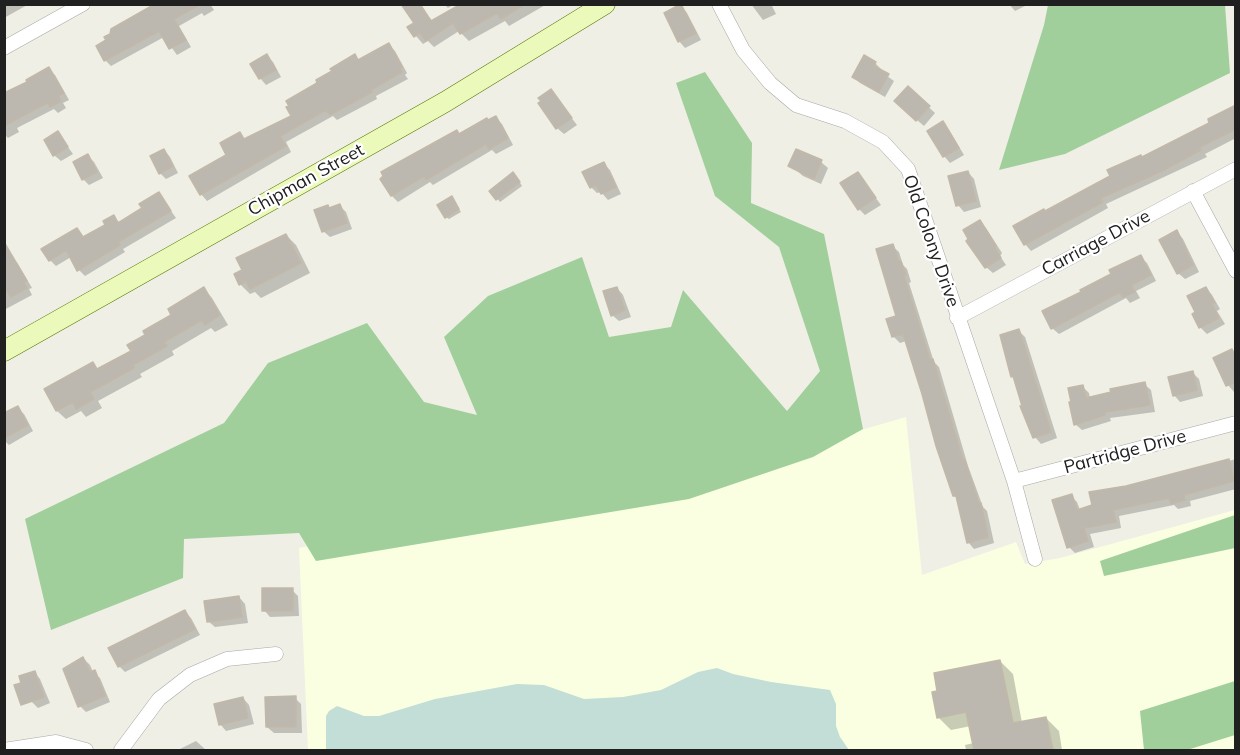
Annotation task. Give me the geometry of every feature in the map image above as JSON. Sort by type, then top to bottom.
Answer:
[{"type":"street","points":[[4,48],[83,4]]},
{"type":"street","name":"Chipman Street","points":[[4,351],[445,102],[605,4]]},
{"type":"street","name":"Old Colony Drive","points":[[719,4],[743,50],[770,83],[796,105],[845,121],[883,142],[908,169],[1014,481],[1035,559]]},
{"type":"street","name":"Carriage Drive","points":[[957,318],[1236,170]]},
{"type":"street","points":[[1193,191],[1236,271]]},
{"type":"street","name":"Partridge Drive","points":[[1014,481],[1236,423]]},
{"type":"street","points":[[121,750],[159,699],[190,675],[226,659],[276,654]]},
{"type":"street","points":[[4,750],[56,742],[86,750]]},
{"type":"shaded area","points":[[906,417],[922,575],[1016,542],[1025,564],[1060,558],[1235,510],[1235,750],[308,750],[299,548],[559,498],[720,471]]},
{"type":"shaded area","points":[[717,668],[771,682],[830,690],[836,704],[836,726],[849,750],[326,750],[326,716],[337,706],[364,716],[379,716],[435,699],[517,684],[544,685],[584,699],[623,697],[661,690],[698,672]]},
{"type":"green space","points":[[1048,5],[1225,5],[1230,73],[1065,154],[999,170],[1044,25]]},
{"type":"green space","points":[[705,72],[752,143],[751,203],[824,234],[863,429],[813,457],[689,499],[316,561],[299,533],[184,539],[183,578],[51,630],[25,519],[224,423],[268,363],[367,323],[424,402],[477,415],[444,337],[488,296],[582,257],[609,337],[671,327],[683,290],[787,411],[820,371],[779,247],[715,196],[676,83]]},
{"type":"green space","points":[[1235,515],[1235,548],[1104,576],[1100,561]]},
{"type":"green space","points":[[1235,681],[1235,735],[1187,750],[1144,750],[1140,711]]},
{"type":"building","points":[[155,4],[201,4],[174,19],[186,40],[169,49],[159,31],[104,61],[96,46],[106,40],[104,37],[110,34],[111,29]]},
{"type":"building","points":[[401,4],[420,4],[431,21],[461,4],[525,4],[501,19],[497,13],[460,34],[453,23],[426,41],[420,33],[414,37],[407,27],[414,23]]},
{"type":"building","points":[[681,4],[696,33],[678,42],[664,13]]},
{"type":"building","points":[[389,43],[402,67],[400,68],[402,72],[330,115],[326,110],[280,136],[286,146],[200,195],[189,176],[226,155],[220,143],[240,132],[244,139],[291,116],[286,107],[289,106],[286,101],[317,83],[316,80],[332,71],[330,69],[355,54],[358,60]]},
{"type":"building","points":[[267,54],[276,70],[259,79],[250,64]]},
{"type":"building","points":[[864,55],[876,62],[874,66],[889,74],[879,92],[852,77]]},
{"type":"building","points":[[49,67],[64,93],[58,96],[61,101],[50,107],[48,103],[4,126],[4,93],[27,82],[26,80]]},
{"type":"building","points":[[908,86],[930,106],[916,121],[894,101]]},
{"type":"building","points":[[551,89],[572,118],[556,129],[538,103],[541,101],[538,98]]},
{"type":"building","points":[[1236,105],[1236,129],[1200,147],[1201,150],[1162,171],[1101,198],[1103,202],[1024,245],[1013,226],[1110,176],[1107,170],[1141,155],[1142,157],[1209,123],[1208,119]]},
{"type":"building","points":[[496,116],[508,138],[489,149],[486,144],[426,180],[424,176],[391,196],[380,179],[383,176],[381,172],[457,130],[459,134],[487,118],[488,120]]},
{"type":"building","points":[[943,121],[959,148],[943,157],[927,131]]},
{"type":"building","points":[[58,131],[68,147],[53,156],[44,140]]},
{"type":"building","points":[[164,149],[173,166],[159,174],[150,156]]},
{"type":"building","points":[[796,149],[822,160],[814,179],[788,166]]},
{"type":"building","points":[[88,154],[97,172],[82,180],[73,162]]},
{"type":"building","points":[[604,162],[616,187],[601,194],[596,185],[590,188],[582,172]]},
{"type":"building","points":[[968,171],[976,201],[956,206],[948,176]]},
{"type":"building","points":[[513,172],[520,182],[496,200],[489,191]]},
{"type":"building","points":[[858,172],[876,198],[858,210],[840,183]]},
{"type":"building","points":[[159,192],[171,211],[118,242],[120,245],[77,271],[66,250],[49,261],[41,249],[77,228],[83,237],[105,225],[103,221],[114,215],[118,223],[142,208],[139,204]]},
{"type":"building","points":[[452,196],[459,209],[445,218],[437,205]]},
{"type":"building","points":[[340,204],[347,223],[322,232],[314,210]]},
{"type":"building","points":[[980,220],[1001,258],[985,268],[966,241],[968,239],[963,230]]},
{"type":"building","points":[[1177,230],[1193,265],[1177,274],[1159,240]]},
{"type":"building","points":[[286,234],[301,263],[250,289],[246,281],[239,285],[234,274],[242,270],[236,258]]},
{"type":"building","points":[[4,242],[27,281],[24,283],[27,288],[11,297],[4,287]]},
{"type":"building","points":[[893,244],[906,275],[904,276],[930,360],[933,359],[963,461],[965,460],[979,504],[981,503],[988,537],[967,543],[956,496],[953,496],[936,446],[903,334],[892,337],[886,319],[896,316],[876,249]]},
{"type":"building","points":[[1141,255],[1151,275],[1131,285],[1135,292],[1123,297],[1120,292],[1051,329],[1042,311],[1111,274],[1109,270]]},
{"type":"building","points":[[204,287],[220,315],[205,325],[202,320],[164,342],[167,346],[133,365],[134,368],[90,392],[94,399],[76,409],[73,402],[56,411],[44,389],[93,362],[97,369],[131,351],[127,345],[145,335],[143,331],[171,315],[168,309]]},
{"type":"building","points":[[617,287],[625,310],[611,316],[603,291]]},
{"type":"building","points":[[1206,287],[1215,303],[1212,304],[1219,318],[1199,328],[1192,314],[1195,312],[1187,296]]},
{"type":"building","points":[[1019,329],[1051,432],[1033,438],[1020,406],[1022,406],[1013,376],[1011,377],[1000,335]]},
{"type":"building","points":[[1232,349],[1236,357],[1236,382],[1226,386],[1213,358]]},
{"type":"building","points":[[1193,371],[1197,390],[1173,396],[1168,377]]},
{"type":"building","points":[[1145,382],[1150,405],[1105,412],[1105,415],[1074,425],[1068,388],[1083,385],[1086,398],[1111,392],[1110,389]]},
{"type":"building","points":[[18,406],[28,425],[4,438],[4,413]]},
{"type":"building","points":[[1229,459],[1234,481],[1184,495],[1185,500],[1171,504],[1169,498],[1113,510],[1116,522],[1084,528],[1088,541],[1067,548],[1052,500],[1072,494],[1077,510],[1092,505],[1089,492],[1126,486]]},
{"type":"building","points":[[262,588],[293,588],[293,611],[262,611]]},
{"type":"building","points":[[239,596],[242,617],[207,622],[204,601]]},
{"type":"building","points":[[185,610],[195,629],[118,667],[108,648]]},
{"type":"building","points":[[83,657],[90,672],[95,670],[105,696],[78,707],[63,669]]},
{"type":"building","points":[[1000,660],[1013,723],[1046,717],[1053,750],[974,750],[966,712],[937,718],[932,692],[937,691],[934,673]]},
{"type":"building","points":[[35,671],[44,697],[21,705],[14,685],[21,683],[19,676]]},
{"type":"building","points":[[296,696],[296,727],[266,727],[265,697]]},
{"type":"building","points":[[243,697],[248,718],[219,725],[214,704]]}]
